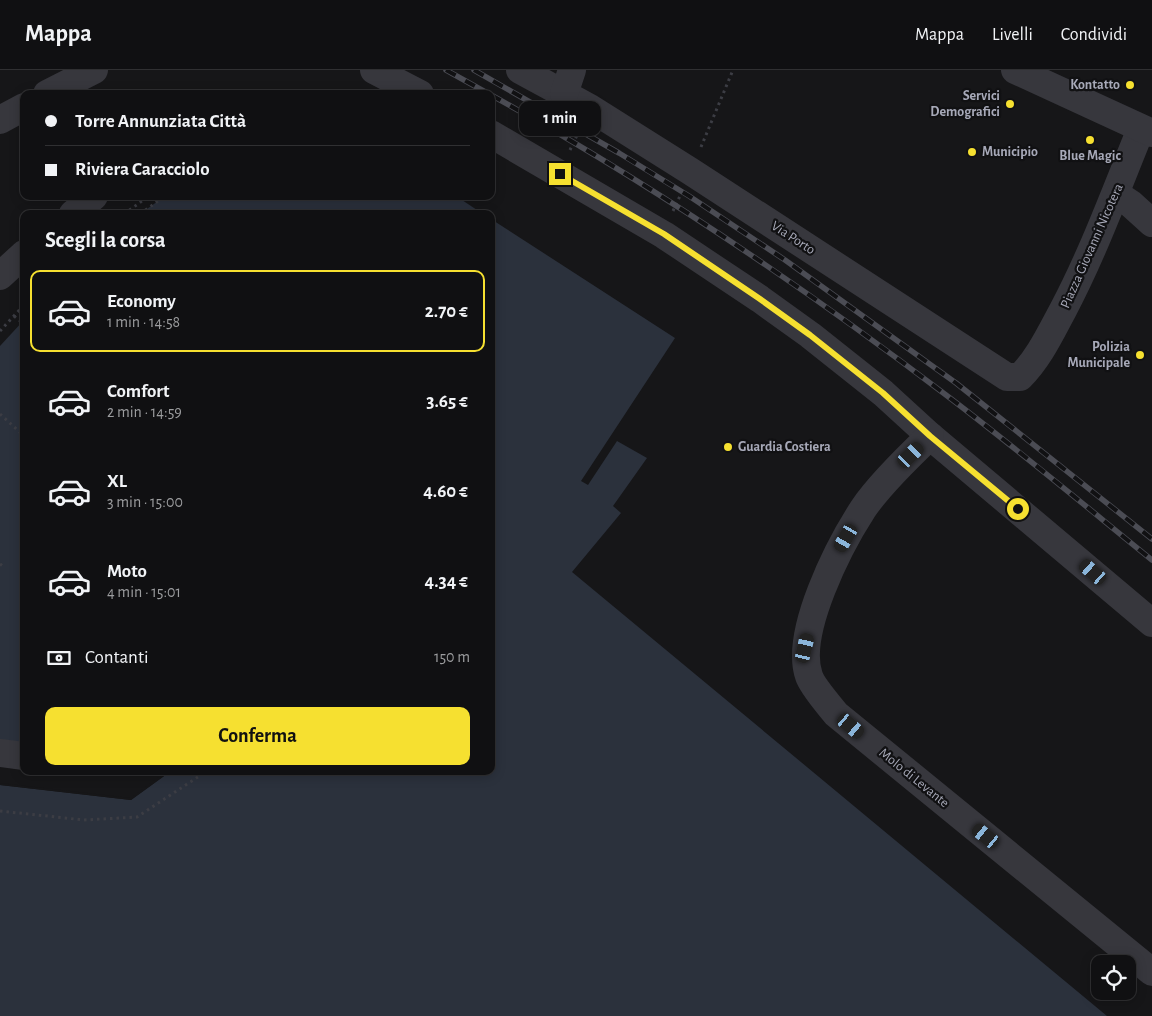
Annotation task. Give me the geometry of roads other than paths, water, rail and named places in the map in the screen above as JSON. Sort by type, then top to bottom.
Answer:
[{"type":"street","points":[[55,90],[94,70]]},
{"type":"street","points":[[374,70],[412,90]]},
{"type":"street","name":"Via Porto","points":[[520,70],[568,82],[590,108],[1007,377],[1020,377],[1033,364],[1050,334]]},
{"type":"street","points":[[1027,72],[1147,131]]},
{"type":"street","points":[[0,120],[20,109]]},
{"type":"street","name":"Piazza Giovanni Nicotera","points":[[1050,334],[1080,278],[1116,194],[1147,131]]},
{"type":"street","points":[[495,136],[664,234],[810,335],[875,387],[930,436],[1152,622]]},
{"type":"street","points":[[1116,194],[1131,204],[1152,223]]},
{"type":"street","points":[[78,210],[89,200]]},
{"type":"street","points":[[0,276],[20,258]]},
{"type":"street","name":"Molo di Levante","points":[[930,436],[864,508],[838,552],[814,607],[805,648],[809,677],[836,714],[1152,972]]},
{"type":"street","points":[[0,753],[20,756]]},
{"type":"railway","points":[[446,70],[482,90]]},
{"type":"railway","points":[[474,70],[619,153],[689,196],[785,260],[956,383],[1152,539]]},
{"type":"railway","points":[[495,97],[667,200],[836,314],[972,415],[1152,560]]},
{"type":"place","name":"Kontatto","points":[[1130,85]]},
{"type":"place","name":"Servici Demografici","points":[[1010,104]]},
{"type":"place","name":"Blue Magic","points":[[1090,140]]},
{"type":"place","name":"Municipio","points":[[972,152]]},
{"type":"place","name":"Polizia Municipale","points":[[1140,355]]},
{"type":"place","name":"Guardia Costiera","points":[[728,447]]}]
